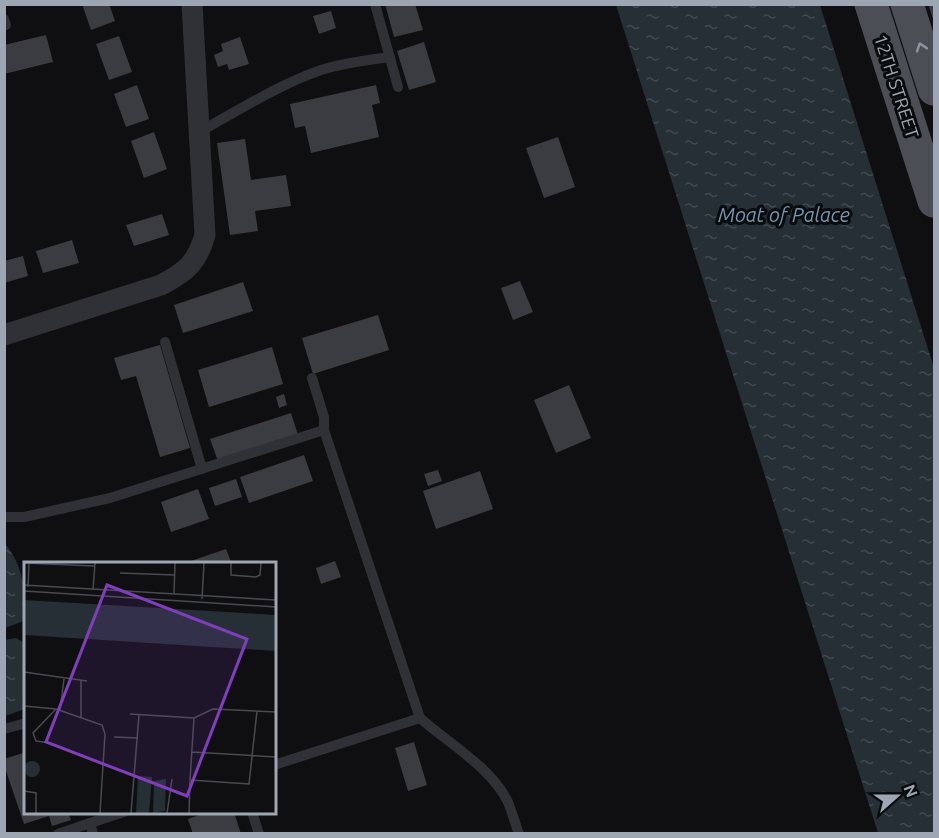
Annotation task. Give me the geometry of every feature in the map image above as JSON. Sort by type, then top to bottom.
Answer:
[{"type":"main road","name":"12TH STREET","points":[[871,4],[934,201]]},
{"type":"main road","name":"12TH STREET","points":[[907,4],[934,89]]},
{"type":"street","points":[[4,335],[161,285],[179,276],[192,265],[200,252],[205,235],[194,5]]},
{"type":"lane","points":[[375,4],[398,87]]},
{"type":"lane","points":[[199,132],[285,86],[321,70],[352,62],[390,57]]},
{"type":"lane","points":[[165,342],[202,469]]},
{"type":"lane","points":[[312,378],[324,417],[324,430],[420,718],[441,737],[466,753],[495,783],[507,801],[519,834]]},
{"type":"lane","points":[[4,517],[24,517],[110,498],[324,430]]},
{"type":"lane","points":[[276,764],[420,718]]},
{"type":"lane","points":[[4,729],[24,724]]},
{"type":"lane","points":[[58,834],[91,828],[122,814]]},
{"type":"lane","points":[[252,814],[259,834]]},
{"type":"water","name":"Moat of Palace","points":[[616,5],[820,5],[934,368],[934,833],[878,833]]},
{"type":"water","points":[[5,544],[20,570],[24,590],[24,621],[5,628]]},
{"type":"water","points":[[16,638],[24,644],[24,709],[5,716],[5,640]]},
{"type":"building","points":[[82,4],[109,4],[115,21],[91,30]]},
{"type":"building","points":[[385,4],[415,4],[423,30],[394,37]]},
{"type":"building","points":[[928,4],[934,4],[934,22]]},
{"type":"building","points":[[331,11],[336,28],[319,34],[313,16]]},
{"type":"building","points":[[46,35],[53,62],[4,74],[4,45]]},
{"type":"building","points":[[119,36],[132,72],[109,80],[96,44]]},
{"type":"building","points":[[240,37],[249,64],[229,70],[227,64],[218,67],[214,55],[223,51],[221,44]]},
{"type":"building","points":[[424,42],[436,82],[409,90],[397,51]]},
{"type":"building","points":[[137,85],[149,119],[126,127],[114,94]]},
{"type":"building","points":[[376,85],[380,103],[372,105],[379,137],[311,153],[305,126],[295,128],[290,104]]},
{"type":"building","points":[[154,132],[167,169],[144,178],[131,141]]},
{"type":"building","points":[[558,137],[575,187],[544,198],[526,148]]},
{"type":"building","points":[[245,139],[251,180],[286,175],[291,206],[255,211],[258,231],[230,235],[217,143]]},
{"type":"building","points":[[162,214],[169,235],[134,246],[126,225]]},
{"type":"building","points":[[72,240],[79,263],[43,273],[36,251]]},
{"type":"building","points":[[23,256],[28,276],[4,283],[4,261]]},
{"type":"building","points":[[520,281],[533,312],[513,320],[501,288]]},
{"type":"building","points":[[243,282],[253,311],[183,333],[174,305]]},
{"type":"building","points":[[378,315],[389,350],[313,374],[302,338]]},
{"type":"building","points":[[160,345],[190,448],[160,457],[136,376],[121,380],[114,358]]},
{"type":"building","points":[[272,347],[283,384],[209,407],[198,370]]},
{"type":"building","points":[[569,385],[591,438],[556,453],[534,400]]},
{"type":"building","points":[[284,394],[287,405],[279,408],[276,397]]},
{"type":"building","points":[[291,413],[298,435],[218,461],[210,439]]},
{"type":"building","points":[[304,455],[313,481],[249,503],[240,477]]},
{"type":"building","points":[[438,470],[442,481],[428,486],[424,474]]},
{"type":"building","points":[[480,471],[493,509],[436,529],[423,491]]},
{"type":"building","points":[[236,479],[242,497],[215,506],[209,488]]},
{"type":"building","points":[[198,489],[209,519],[171,532],[161,502]]},
{"type":"building","points":[[226,549],[231,562],[188,562]]},
{"type":"building","points":[[335,561],[341,577],[321,584],[316,568]]},
{"type":"building","points":[[414,742],[427,785],[408,791],[395,748]]},
{"type":"building","points":[[24,753],[24,814],[69,814],[71,820],[52,826],[49,816],[24,824],[4,759]]},
{"type":"building","points":[[202,814],[235,814],[241,834],[193,834],[188,819]]}]
